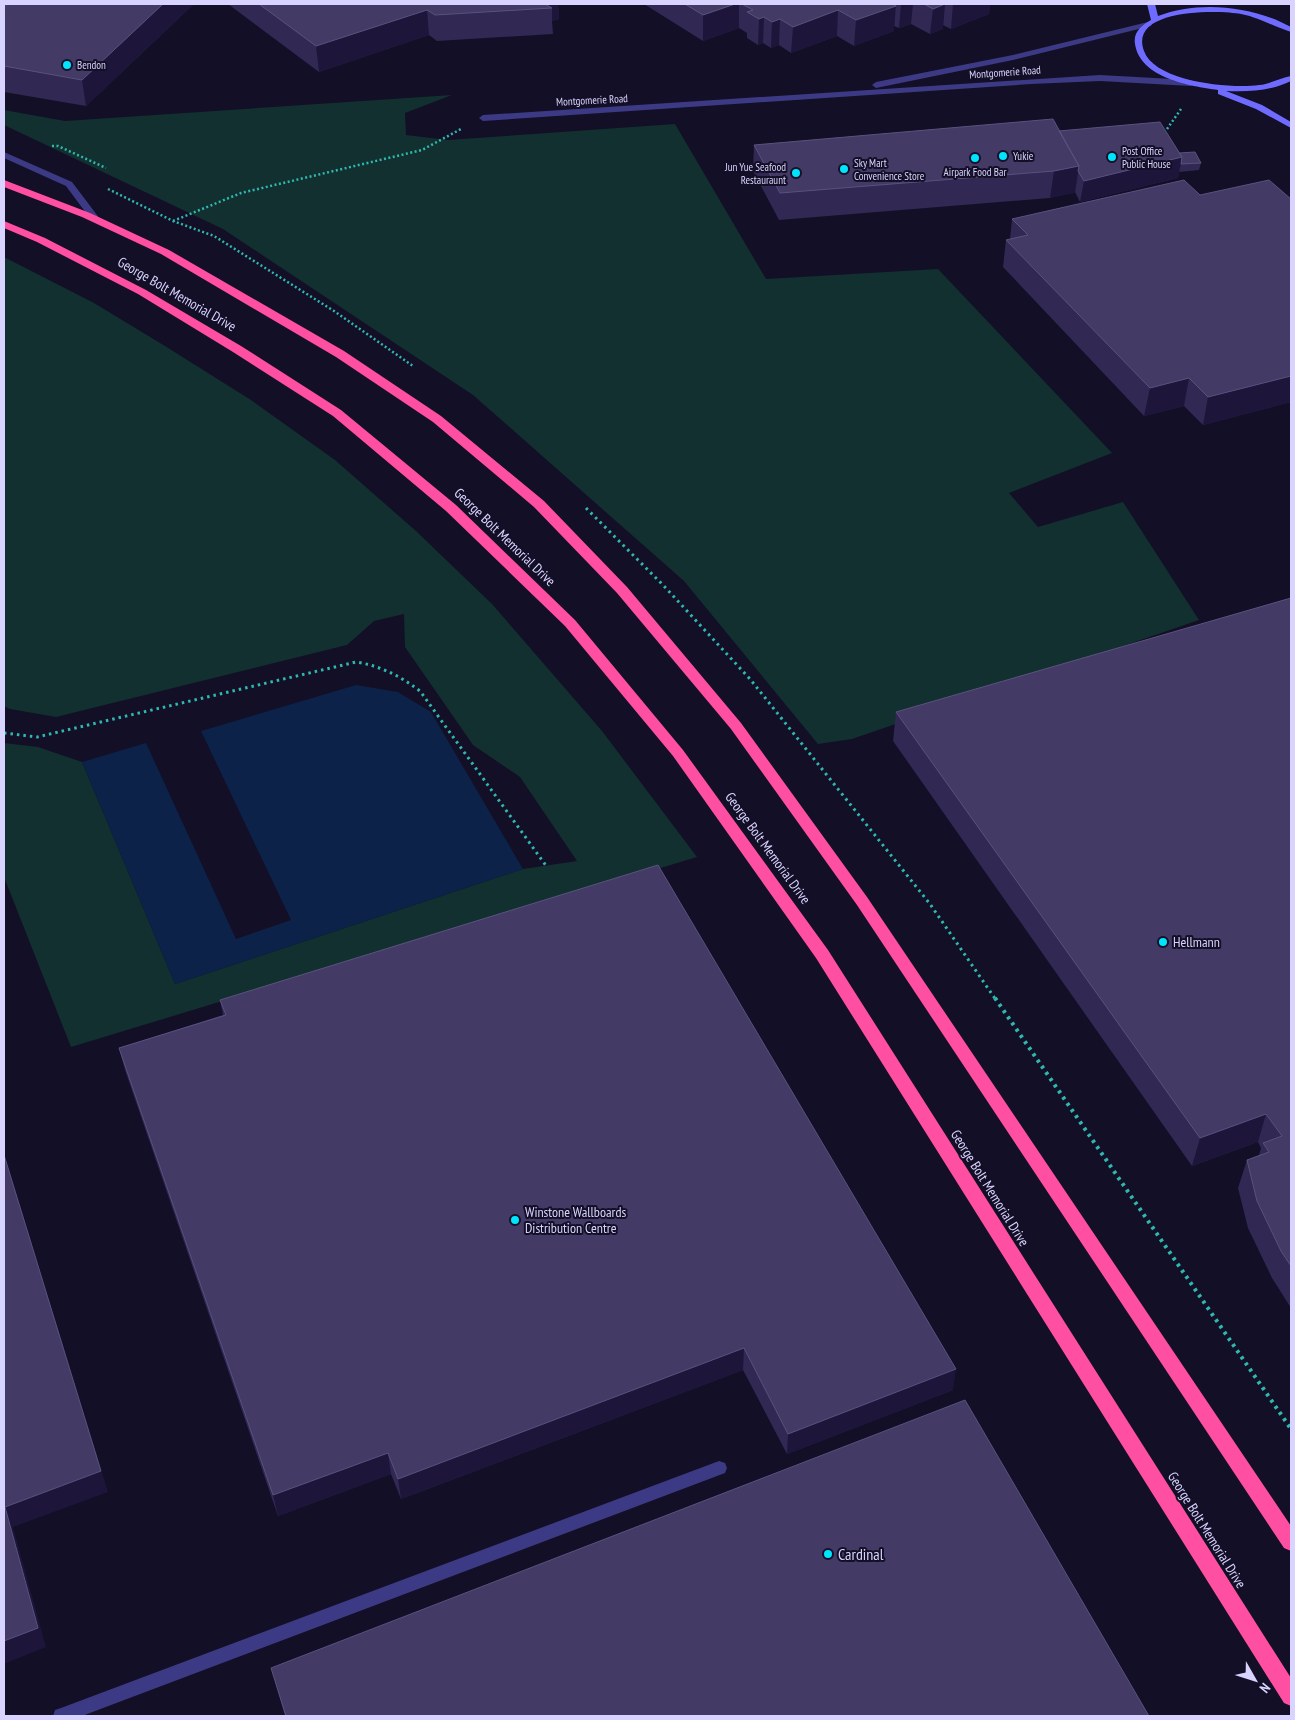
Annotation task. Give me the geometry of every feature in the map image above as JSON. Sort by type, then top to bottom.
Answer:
[{"type":"highway","name":"George Bolt Memorial Drive","points":[[4,183],[95,219],[165,252],[340,354],[437,419],[539,504],[622,590],[736,726],[862,902],[1291,1542]]},
{"type":"highway","name":"George Bolt Memorial Drive","points":[[4,224],[41,240],[142,292],[237,349],[337,414],[452,508],[570,623],[678,753],[822,954],[1291,1696]]},
{"type":"street","points":[[1151,4],[1151,22]]},
{"type":"street","points":[[1236,4],[1250,13]]},
{"type":"street","points":[[1291,18],[1263,16],[1227,9],[1192,9],[1171,13],[1151,22],[1139,35],[1138,40],[1141,52],[1159,70],[1190,83],[1207,86],[1251,88],[1277,84],[1291,78]]},
{"type":"street","points":[[1263,16],[1291,30]]},
{"type":"street","name":"Montgomerie Road","points":[[822,95],[949,72],[1078,43],[1151,22]]},
{"type":"street","name":"Montgomerie Road","points":[[483,118],[1100,78],[1190,83]]},
{"type":"street","points":[[1207,86],[1259,107],[1291,125]]},
{"type":"street","points":[[4,155],[69,184],[95,219]]},
{"type":"street","points":[[61,1716],[719,1468]]},
{"type":"path","points":[[173,221],[241,193],[422,150],[483,118]]},
{"type":"path","points":[[58,146],[106,168]]},
{"type":"path","points":[[4,734],[37,737],[356,662],[375,664],[401,676],[420,691],[547,867]]},
{"type":"green space","points":[[452,95],[405,113],[406,135],[448,140],[675,124],[766,279],[938,269],[1112,453],[1009,493],[1038,527],[1123,502],[1199,620],[852,739],[818,744],[684,581],[473,395],[223,229],[4,125],[4,110],[65,121]]},
{"type":"green space","points":[[4,257],[94,303],[165,346],[251,400],[335,460],[416,531],[492,604],[602,731],[697,857],[71,1047],[4,877],[4,743],[38,747],[82,762],[175,984],[523,869],[577,861],[520,777],[473,745],[405,647],[404,614],[374,621],[347,645],[56,717],[10,709],[4,706]]},
{"type":"water","points":[[356,685],[398,692],[431,712],[523,869],[175,984],[82,762],[146,743],[236,939],[291,920],[201,731]]},
{"type":"building","name":"Bendon","points":[[8,4],[163,4],[82,80],[4,66],[4,7]]},
{"type":"building","points":[[259,4],[545,4],[552,8],[435,15],[427,10],[316,46]]},
{"type":"building","points":[[685,4],[735,4],[703,15]]},
{"type":"building","points":[[742,4],[892,4],[896,6],[856,20],[838,10],[793,27],[780,19],[772,22],[764,17],[759,19],[747,12],[753,10]]},
{"type":"building","points":[[924,4],[945,4],[933,9]]},
{"type":"building","points":[[1053,119],[1079,166],[1054,171],[780,193],[754,145]]},
{"type":"building","points":[[1160,122],[1182,157],[1084,181],[1078,171],[1079,166],[1059,131]]},
{"type":"building","points":[[1195,152],[1201,163],[1181,164],[1182,157],[1179,153]]},
{"type":"building","points":[[1184,180],[1200,195],[1269,180],[1291,199],[1291,376],[1208,397],[1189,378],[1150,388],[1006,240],[1028,235],[1012,219]]},
{"type":"building","name":"Hellmann","points":[[1291,598],[1291,1266],[1281,1251],[1257,1201],[1247,1160],[1269,1152],[1263,1143],[1282,1136],[1266,1114],[1200,1138],[896,712]]},
{"type":"building","name":"Winstone Wallboards Distribution Centre","points":[[658,865],[956,1369],[788,1434],[744,1348],[398,1479],[388,1453],[273,1495],[119,1048],[226,1015],[220,1000]]},
{"type":"building","points":[[4,1155],[101,1471],[5,1507],[38,1628],[4,1641]]},
{"type":"building","name":"Cardinal","points":[[965,1400],[1149,1716],[286,1716],[271,1668]]},
{"type":"place","name":"Bendon","points":[[67,65]]},
{"type":"place","name":"Yukie","points":[[1003,156]]},
{"type":"place","name":"Post Office Public House","points":[[1112,157]]},
{"type":"place","name":"Airpark Food Bar","points":[[975,158]]},
{"type":"place","name":"Sky Mart Convenience Store","points":[[844,169]]},
{"type":"place","name":"Jun Yue Seafood Restauraunt","points":[[796,173]]},
{"type":"place","name":"Hellmann","points":[[1163,942]]},
{"type":"place","name":"Winstone Wallboards Distribution Centre","points":[[515,1220]]},
{"type":"place","name":"Cardinal","points":[[828,1554]]}]
